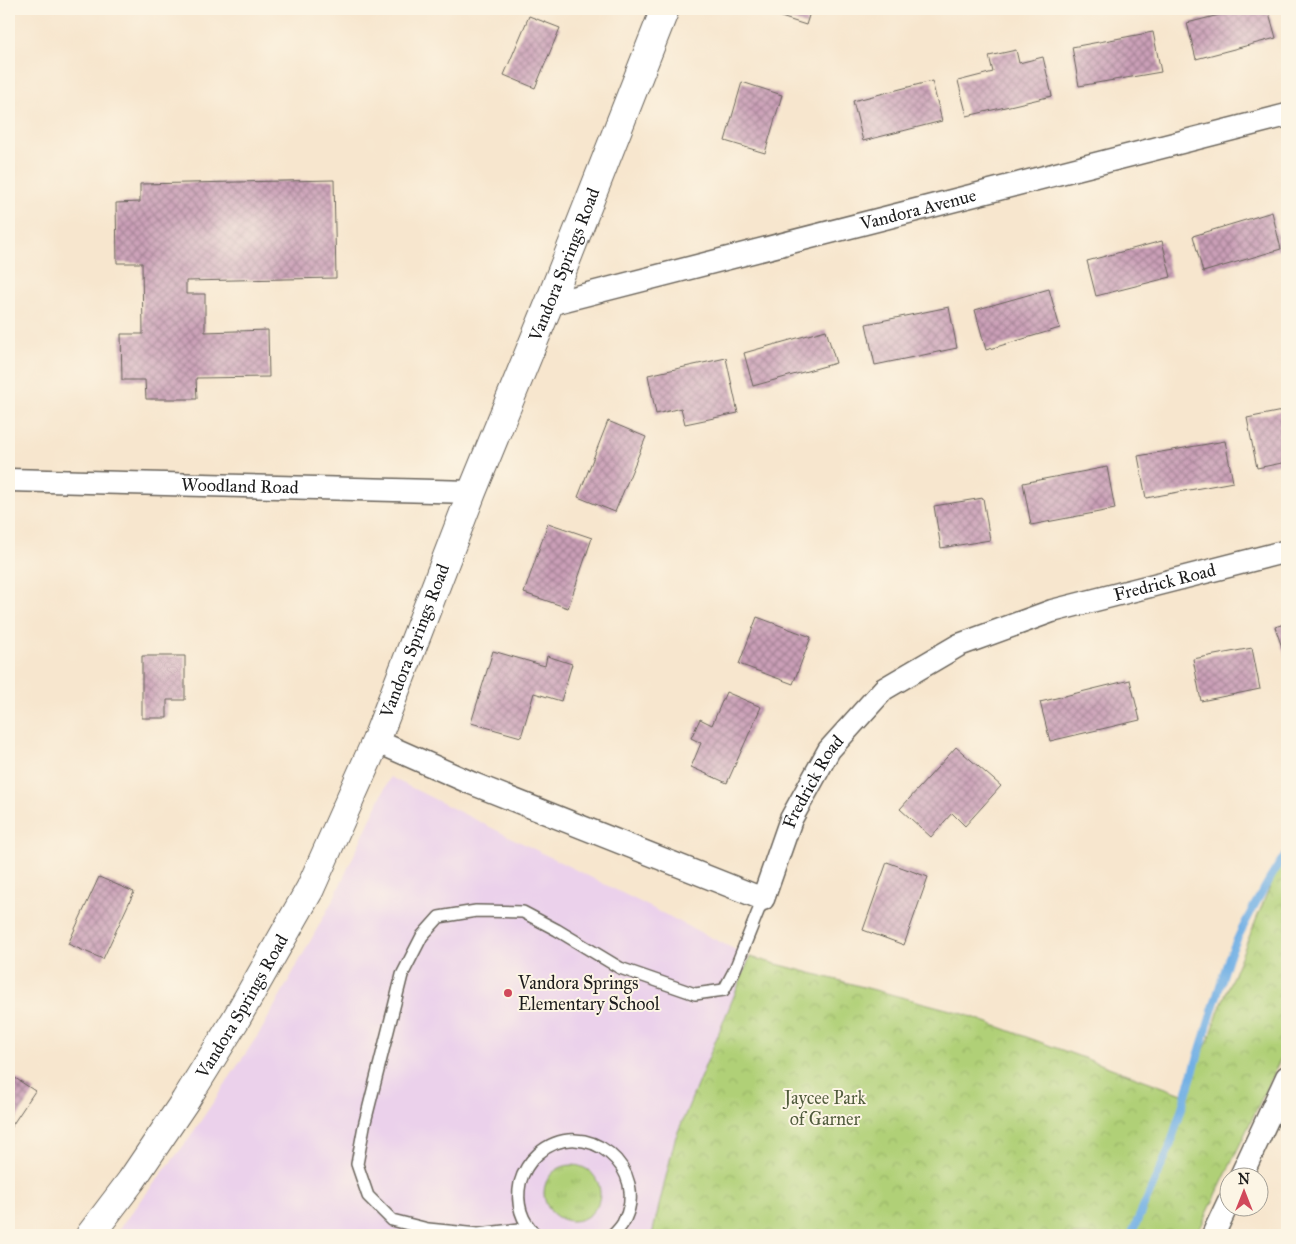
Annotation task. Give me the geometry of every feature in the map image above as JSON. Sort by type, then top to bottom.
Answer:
[{"type":"street","name":"Vandora Springs Road","points":[[90,1235],[131,1181],[180,1109],[236,1019],[310,889],[376,741],[472,492],[549,304],[665,9]]},
{"type":"street","name":"Vandora Avenue","points":[[549,304],[1287,115]]},
{"type":"street","name":"Woodland Road","points":[[9,480],[472,492]]},
{"type":"street","name":"Fredrick Road","points":[[763,899],[792,819],[829,750],[884,689],[960,645],[1052,611],[1287,551]]},
{"type":"street","points":[[376,741],[471,783],[763,899]]},
{"type":"street","points":[[1246,1166],[1287,1077]]},
{"type":"street","points":[[1213,1235],[1222,1216]]},
{"type":"lane","points":[[613,1235],[622,1224],[629,1207],[630,1189],[624,1171],[614,1156],[599,1146],[581,1140],[563,1141],[545,1148],[532,1160],[522,1175],[518,1193],[520,1212],[532,1232],[478,1234],[428,1229],[392,1220],[368,1196],[357,1164],[364,1126],[402,975],[422,936],[439,917],[476,911],[523,912],[620,968],[695,994],[724,990],[735,969],[763,899]]},
{"type":"shaded area","name":"Vandora Springs Elementary School","points":[[390,777],[750,957],[675,1139],[652,1235],[114,1235],[188,1140],[262,1029],[334,898]]},
{"type":"green space","name":"Jaycee Park of Garner","points":[[1287,845],[1287,1045],[1230,1166],[1218,1166],[1218,1191],[1197,1235],[652,1235],[675,1139],[750,957],[958,1012],[1185,1095],[1196,1065],[1211,1035],[1219,1010]]},
{"type":"green space","points":[[572,1165],[583,1167],[592,1173],[598,1182],[600,1193],[598,1204],[592,1213],[583,1219],[572,1221],[561,1219],[552,1213],[546,1204],[544,1193],[546,1182],[552,1173],[561,1167]]},
{"type":"building","points":[[756,9],[811,9],[806,25]]},
{"type":"building","points":[[1243,9],[1268,9],[1276,38],[1196,59],[1187,23]]},
{"type":"building","points":[[529,16],[560,28],[535,88],[504,75]]},
{"type":"building","points":[[1153,32],[1161,72],[1079,86],[1072,47]]},
{"type":"building","points":[[1016,50],[1019,63],[1043,57],[1052,96],[967,116],[958,81],[993,72],[989,56]]},
{"type":"building","points":[[932,81],[942,121],[863,141],[853,101]]},
{"type":"building","points":[[742,82],[782,95],[765,153],[725,141]]},
{"type":"building","points":[[334,180],[336,278],[186,281],[186,294],[205,294],[205,332],[268,330],[269,377],[196,378],[197,399],[146,399],[145,380],[122,380],[121,334],[143,334],[142,263],[117,263],[116,203],[140,202],[140,184]]},
{"type":"building","points":[[1272,212],[1281,249],[1203,272],[1193,236]]},
{"type":"building","points":[[1162,241],[1171,277],[1096,296],[1087,261]]},
{"type":"building","points":[[1049,289],[1060,328],[986,350],[975,310]]},
{"type":"building","points":[[949,307],[957,348],[875,365],[866,324]]},
{"type":"building","points":[[826,330],[836,363],[753,386],[744,353]]},
{"type":"building","points":[[726,358],[738,413],[685,424],[681,408],[656,414],[648,375]]},
{"type":"building","points":[[1287,410],[1287,462],[1257,468],[1247,418]]},
{"type":"building","points":[[608,421],[646,437],[615,512],[578,497]]},
{"type":"building","points":[[1225,441],[1233,482],[1146,498],[1138,456]]},
{"type":"building","points":[[1107,467],[1115,509],[1031,525],[1023,483]]},
{"type":"building","points":[[983,498],[990,540],[941,548],[934,506]]},
{"type":"building","points":[[548,523],[592,538],[568,608],[524,593]]},
{"type":"building","points":[[757,617],[811,637],[793,684],[739,664]]},
{"type":"building","points":[[1287,623],[1287,662],[1275,627]]},
{"type":"building","points":[[1252,648],[1260,689],[1201,701],[1193,659]]},
{"type":"building","points":[[493,651],[545,666],[547,656],[572,664],[561,701],[534,693],[521,737],[471,723]]},
{"type":"building","points":[[142,656],[185,656],[185,700],[167,700],[167,718],[142,718]]},
{"type":"building","points":[[1130,680],[1140,720],[1050,741],[1040,702]]},
{"type":"building","points":[[726,692],[761,707],[727,783],[691,767],[701,743],[691,738],[700,719],[712,725]]},
{"type":"building","points":[[956,747],[1001,786],[965,826],[952,813],[931,837],[900,809]]},
{"type":"building","points":[[887,862],[928,877],[904,945],[863,930]]},
{"type":"building","points":[[99,877],[134,892],[103,959],[68,944]]},
{"type":"building","points":[[9,1074],[35,1091],[9,1130]]},
{"type":"waterway","points":[[1131,1235],[1169,1149],[1229,957],[1256,903],[1287,852]]},
{"type":"place","name":"Vandora Springs Elementary School","points":[[508,993]]}]
